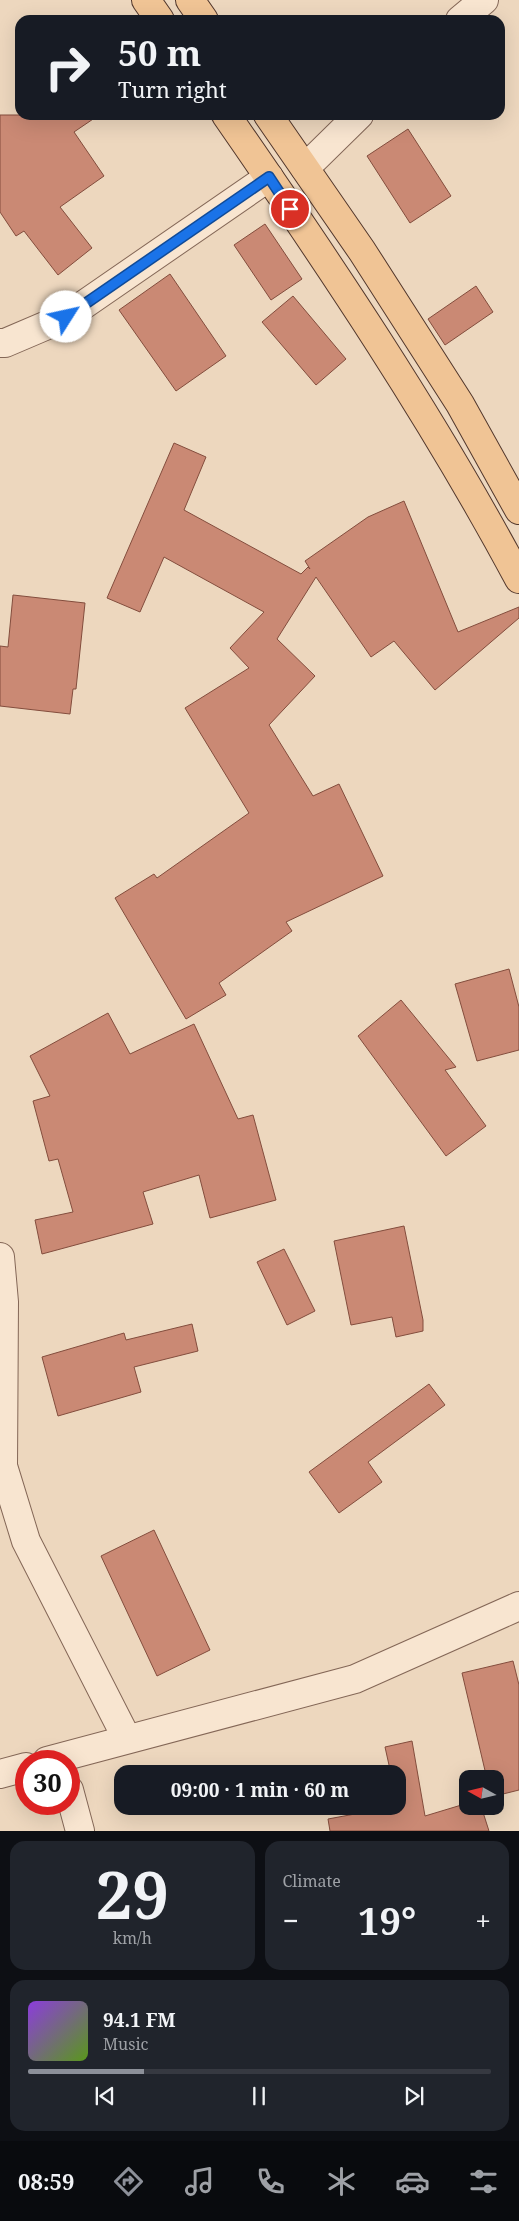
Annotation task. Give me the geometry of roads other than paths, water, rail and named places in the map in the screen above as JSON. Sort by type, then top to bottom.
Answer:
[{"type":"main road","points":[[146,0],[156,15]]},
{"type":"main road","points":[[190,0],[200,15]]},
{"type":"main road","points":[[229,120],[269,177],[476,498],[519,579]]},
{"type":"main road","points":[[271,120],[362,251],[460,404],[519,510]]},
{"type":"street","points":[[466,15],[484,0]]},
{"type":"street","points":[[305,168],[354,120]]},
{"type":"street","points":[[0,343],[5,343],[66,317],[269,177]]},
{"type":"street","points":[[0,1257],[4,1302],[3,1466],[26,1542],[128,1739]]},
{"type":"street","points":[[80,1753],[355,1680],[519,1606]]},
{"type":"street","points":[[0,1774],[15,1770]]},
{"type":"street","points":[[76,1815],[80,1831]]}]
